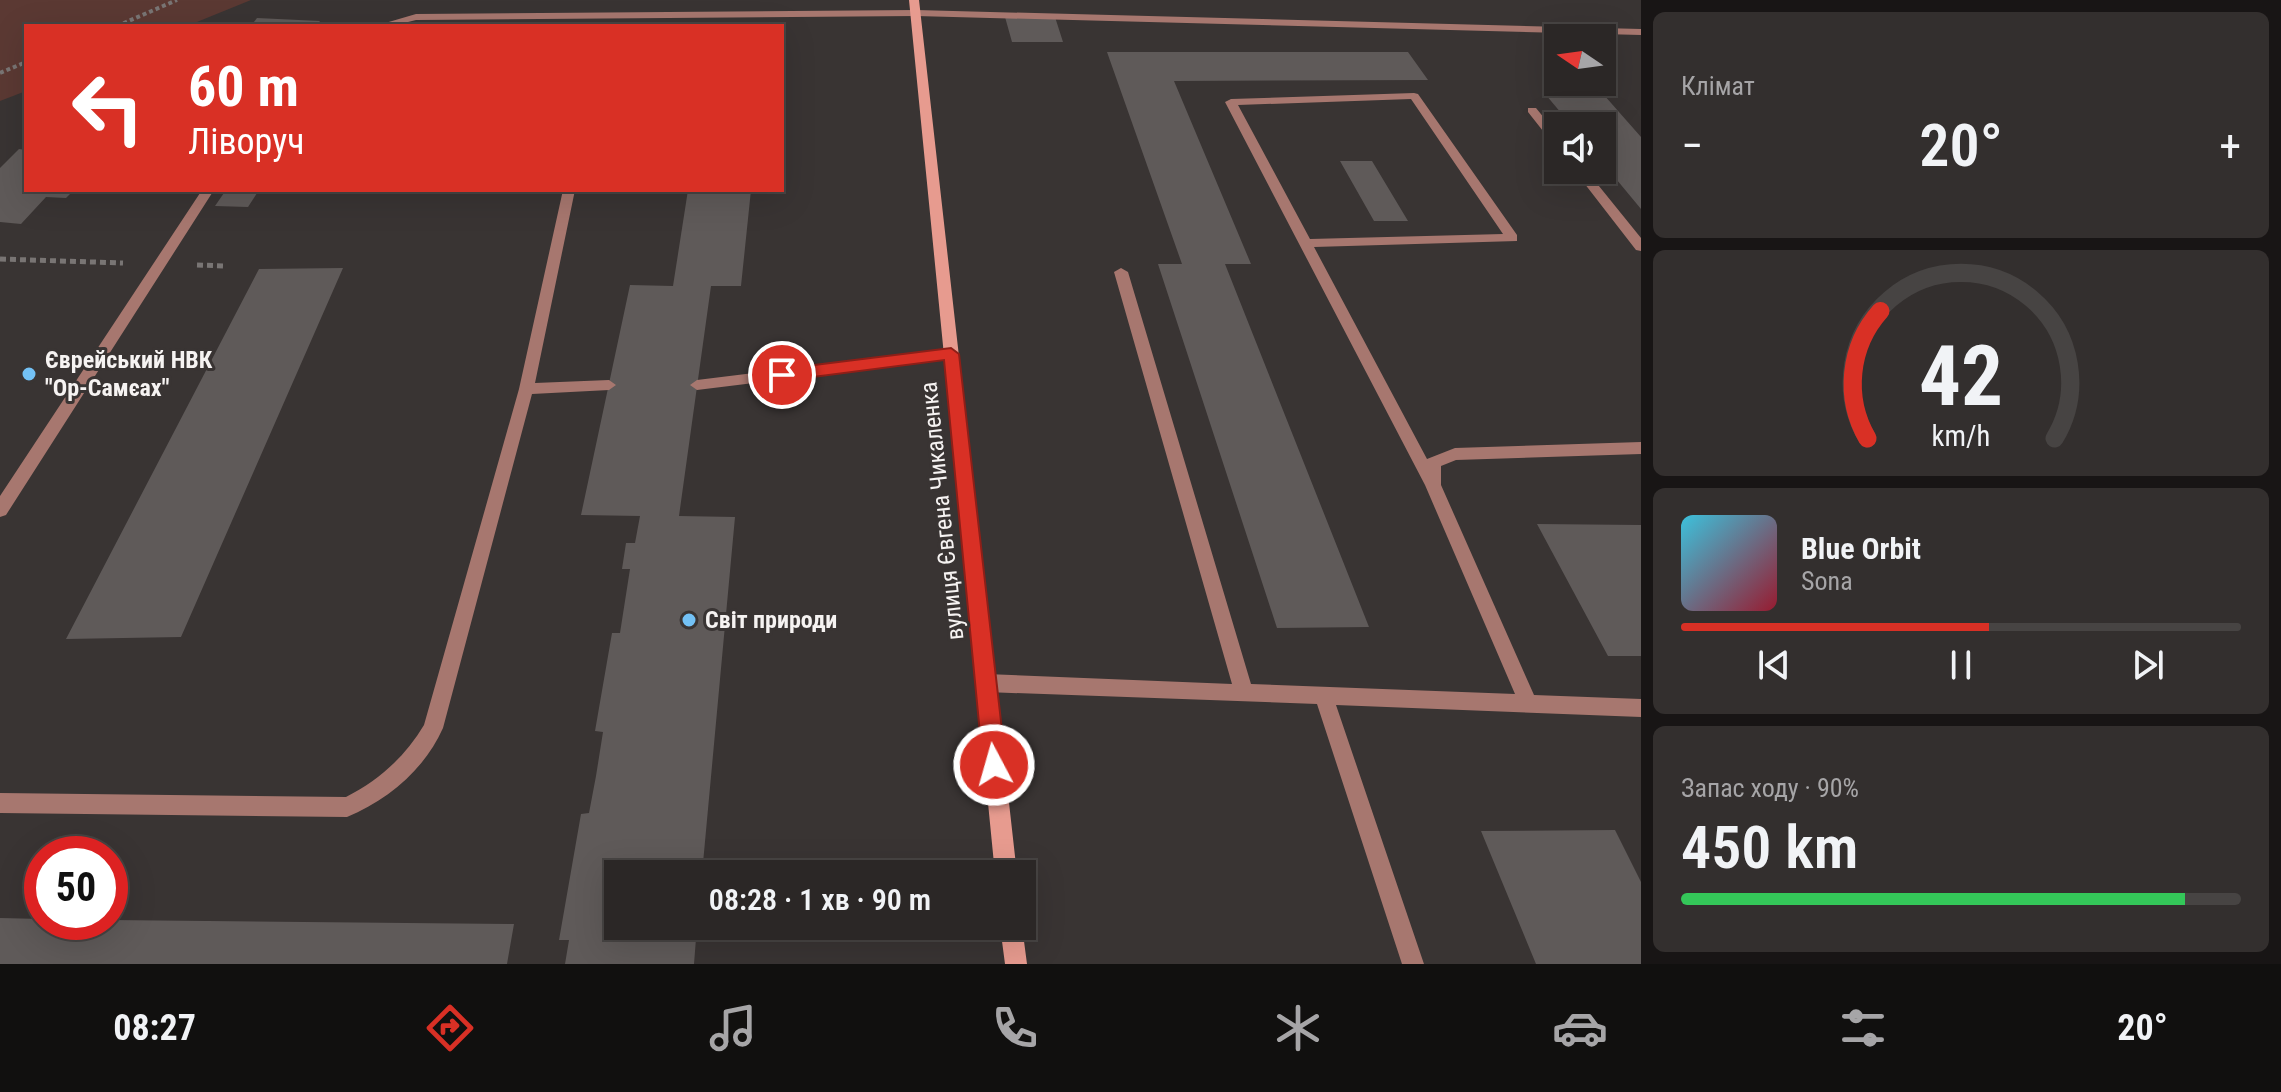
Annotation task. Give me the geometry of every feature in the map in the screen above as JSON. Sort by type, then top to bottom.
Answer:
[{"type":"main road","name":"вулиця Євгена Чикаленка","points":[[915,7],[1005,860]]},
{"type":"main road","points":[[1013,940],[1016,964]]},
{"type":"lane","points":[[386,24],[431,17],[915,7],[1641,32]]},
{"type":"lane","points":[[1306,243],[1512,238],[1414,96],[1231,102],[1433,485],[1529,704]]},
{"type":"lane","points":[[1532,110],[1544,125]]},
{"type":"lane","points":[[1591,184],[1641,247]]},
{"type":"lane","points":[[0,510],[207,192]]},
{"type":"lane","points":[[0,803],[347,807],[375,794],[400,775],[420,752],[433,728],[526,389],[569,192]]},
{"type":"lane","points":[[1121,272],[1244,693]]},
{"type":"lane","points":[[697,385],[951,354]]},
{"type":"lane","points":[[526,389],[609,385]]},
{"type":"lane","points":[[1433,485],[1433,462],[1455,454],[1641,448]]},
{"type":"lane","points":[[986,683],[1641,708]]},
{"type":"lane","points":[[1324,696],[1413,964]]},
{"type":"path","points":[[122,24],[177,0]]},
{"type":"path","points":[[0,73],[24,63]]},
{"type":"path","points":[[0,259],[226,266]]},
{"type":"shaded area","points":[[0,0],[251,0],[192,24],[24,24],[24,92],[0,101]]},
{"type":"building","points":[[1005,17],[1055,17],[1063,42],[1012,42]]},
{"type":"building","points":[[257,18],[320,21],[318,24],[252,24]]},
{"type":"building","points":[[1107,52],[1408,52],[1428,80],[1174,81],[1251,264],[1225,264],[1369,627],[1277,628],[1158,264],[1182,264]]},
{"type":"building","points":[[1547,96],[1605,96],[1641,137],[1641,209],[1616,179],[1616,112],[1560,112]]},
{"type":"building","points":[[19,149],[24,150],[24,192],[72,192],[66,198],[46,197],[21,224],[0,222],[0,168]]},
{"type":"building","points":[[1340,161],[1372,161],[1408,221],[1374,221]]},
{"type":"building","points":[[225,192],[258,192],[248,207],[215,206]]},
{"type":"building","points":[[688,192],[751,192],[741,286],[711,286],[679,516],[735,517],[703,860],[604,860],[604,940],[696,940],[694,964],[565,964],[569,940],[559,940],[581,814],[589,813],[596,776],[603,732],[595,731],[612,633],[620,633],[630,569],[622,569],[626,543],[635,543],[640,516],[581,515],[630,285],[673,286]]},
{"type":"building","points":[[343,268],[181,637],[66,639],[259,269]]},
{"type":"building","points":[[1537,524],[1641,525],[1641,656],[1608,656]]},
{"type":"building","points":[[1615,830],[1641,882],[1641,964],[1536,964],[1481,831]]},
{"type":"building","points":[[0,918],[24,919],[24,940],[128,940],[128,920],[514,924],[507,964],[0,964]]},
{"type":"place","name":"Єврейський НВК \"Ор-Самєах\"","points":[[29,374]]},
{"type":"place","name":"Світ природи","points":[[689,620]]},
{"type":"route","points":[[782,375],[951,354],[994,765]]}]
